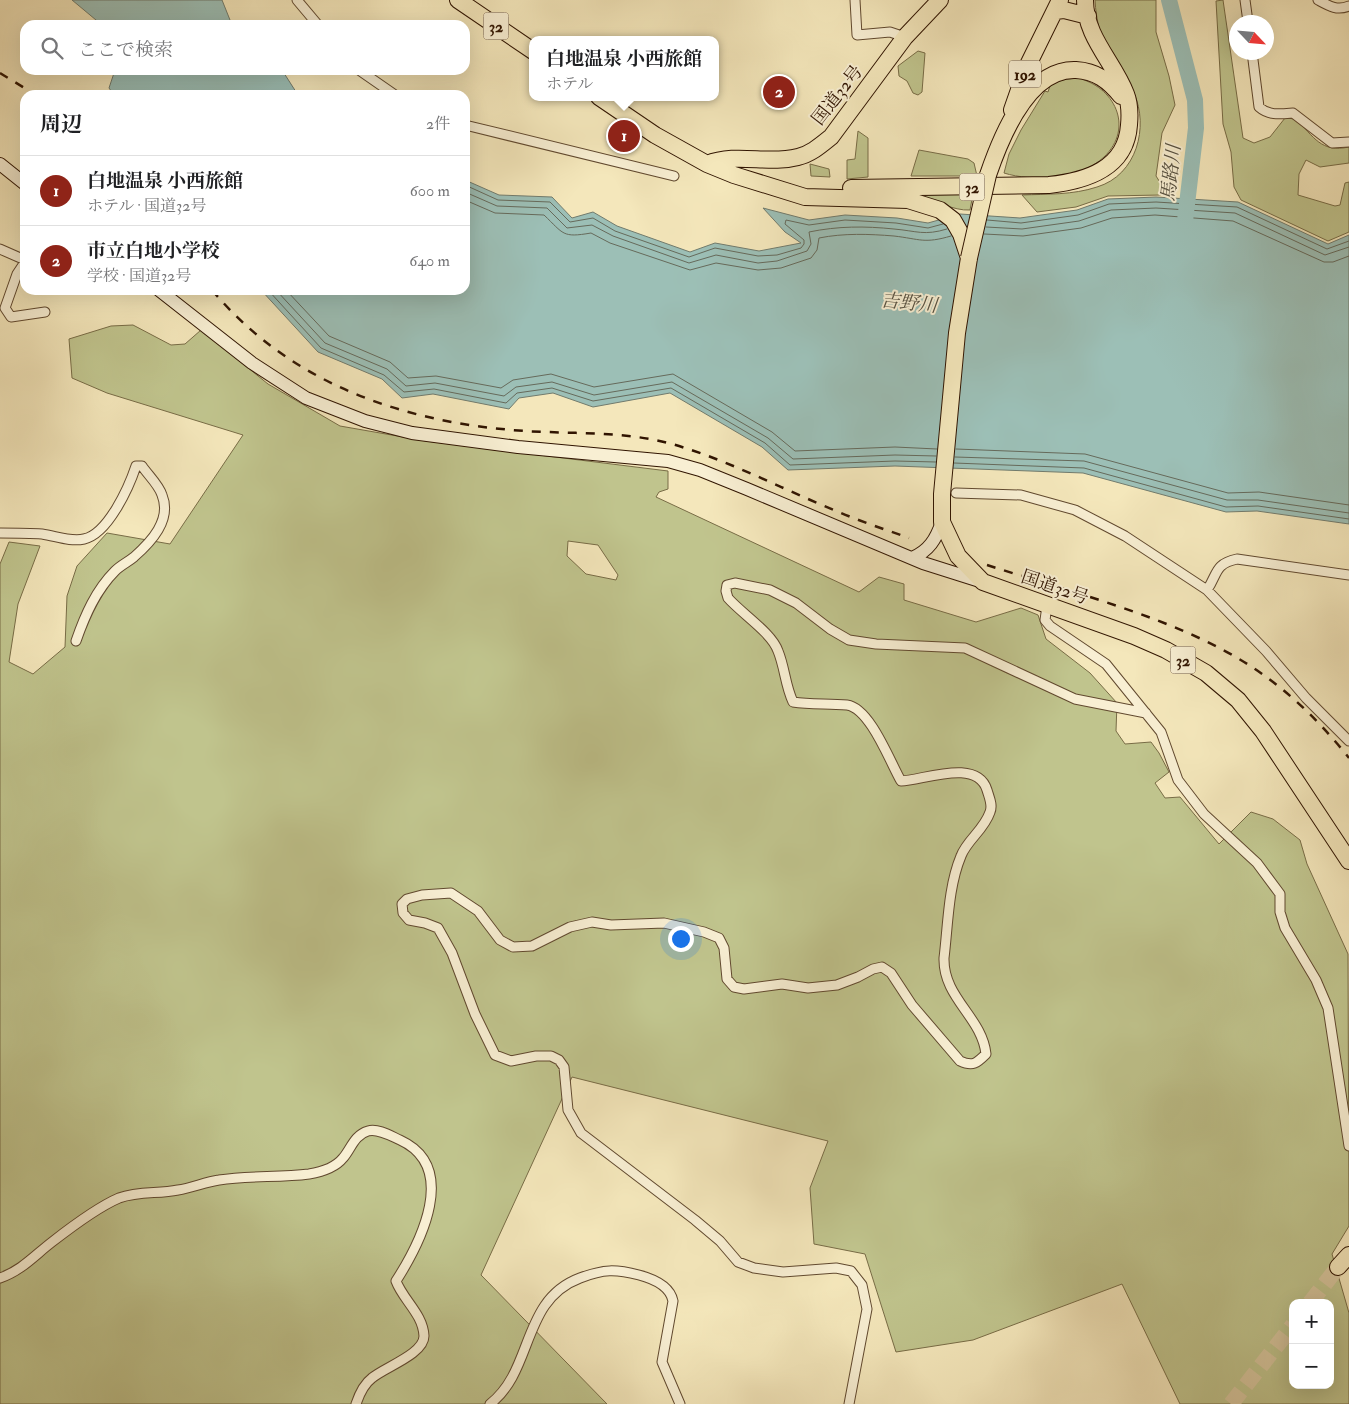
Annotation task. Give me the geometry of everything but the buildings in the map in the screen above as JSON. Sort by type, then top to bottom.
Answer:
[{"type":"highway","name":"32","points":[[458,0],[529,49]]},
{"type":"highway","name":"国道32号","points":[[707,164],[733,158],[778,160],[799,157],[816,149],[831,137],[905,37],[940,0]]},
{"type":"highway","points":[[1057,5],[1064,10],[1086,8]]},
{"type":"highway","name":"192","points":[[996,152],[1027,67],[1057,5]]},
{"type":"highway","name":"国道32号","points":[[774,187],[809,189],[1049,186],[1071,183],[1098,174],[1116,159],[1127,137],[1129,114],[1127,95],[1096,42],[1086,8]]},
{"type":"highway","name":"国道32号","points":[[1129,114],[1121,97],[1106,80],[1082,70],[1057,72],[1036,86],[1016,115],[996,152],[988,175],[969,258],[956,352],[942,494],[942,522],[952,545],[968,569],[983,582],[1166,650],[1206,673],[1232,695],[1263,731],[1349,861]]},
{"type":"highway","name":"国道32号","points":[[605,101],[641,127],[707,164],[774,187],[805,197],[908,200],[940,210],[953,220],[962,234],[969,258]]},
{"type":"highway","points":[[1338,1267],[1349,1254]]},
{"type":"street","points":[[297,0],[314,20]]},
{"type":"street","points":[[855,0],[856,35],[890,32],[905,37]]},
{"type":"street","points":[[1245,0],[1247,15]]},
{"type":"street","points":[[1318,0],[1332,8],[1342,9],[1349,6]]},
{"type":"street","points":[[1253,60],[1259,107],[1264,112],[1275,114],[1294,113],[1332,143],[1349,142]]},
{"type":"street","points":[[367,75],[387,90]]},
{"type":"street","points":[[470,126],[674,176]]},
{"type":"street","points":[[0,164],[20,180]]},
{"type":"street","points":[[0,249],[20,259]]},
{"type":"street","points":[[20,269],[5,308],[11,316],[45,312]]},
{"type":"street","points":[[165,295],[252,363],[298,393],[364,422],[412,433],[518,447],[668,461],[716,476],[944,571],[983,582]]},
{"type":"street","points":[[0,533],[42,534],[73,540],[86,539],[101,528],[119,504],[129,486],[136,466],[142,466],[162,493],[165,506],[163,518],[156,535],[132,559],[117,569],[103,585],[83,619],[76,641]]},
{"type":"street","points":[[956,493],[1022,495],[1075,510],[1125,536],[1207,590],[1266,651],[1306,698],[1349,741]]},
{"type":"street","points":[[912,558],[927,550],[935,539],[942,522]]},
{"type":"street","points":[[1207,590],[1215,572],[1225,562],[1237,559],[1349,576]]},
{"type":"street","points":[[849,1404],[867,1308],[862,1285],[851,1272],[836,1268],[783,1272],[754,1268],[738,1262],[708,1230],[581,1133],[568,1110],[564,1067],[559,1060],[551,1056],[536,1056],[511,1061],[496,1055],[475,1014],[452,953],[438,928],[409,920],[403,913],[402,904],[407,899],[422,895],[451,893],[478,911],[500,940],[513,947],[532,946],[570,927],[592,922],[610,925],[664,923],[679,925],[719,938],[724,948],[728,980],[734,986],[744,988],[782,984],[808,988],[837,985],[882,967],[891,973],[912,1005],[960,1061],[968,1065],[976,1063],[986,1054],[985,1046],[980,1033],[948,986],[944,965],[956,869],[962,854],[984,827],[991,810],[986,785],[977,777],[960,770],[901,781],[862,712],[847,705],[814,706],[793,702],[786,687],[778,650],[771,639],[728,598],[726,591],[728,585],[735,583],[770,590],[796,603],[830,629],[849,640],[876,644],[965,648],[1075,699],[1146,713]]},
{"type":"street","points":[[1047,606],[1045,620],[1050,626],[1106,664],[1161,732],[1178,780],[1204,814],[1257,863],[1280,894],[1280,912],[1285,928],[1316,980],[1328,1008],[1349,1146]]},
{"type":"street","points":[[0,1278],[16,1272],[52,1242],[119,1198],[149,1191],[177,1191],[218,1180],[311,1174],[329,1169],[342,1160],[354,1140],[361,1134],[369,1130],[384,1133],[411,1145],[420,1152],[425,1161],[429,1178],[430,1207],[424,1230],[396,1281],[418,1315],[424,1335],[422,1344],[414,1353],[380,1371],[370,1380],[356,1404]]},
{"type":"street","points":[[490,1404],[496,1400],[514,1372],[543,1306],[552,1293],[570,1282],[600,1270],[618,1270],[645,1277],[664,1286],[672,1293],[673,1301],[662,1362],[680,1404]]},
{"type":"green space","points":[[1095,0],[1156,0],[1156,32],[1175,105],[1162,133],[1156,176],[1163,187],[1161,195],[1108,196],[1076,207],[1037,212],[1022,195],[1069,193],[1097,187],[1111,181],[1122,172],[1136,148],[1140,120],[1138,106],[1134,93],[1124,75],[1104,45],[1098,23]]},
{"type":"green space","points":[[1223,0],[1229,41],[1229,60],[1232,60],[1243,138],[1254,143],[1270,137],[1285,118],[1296,119],[1313,137],[1325,146],[1331,148],[1349,147],[1349,163],[1320,167],[1306,160],[1299,174],[1298,195],[1335,206],[1340,205],[1345,183],[1349,182],[1349,232],[1328,241],[1241,200],[1234,187],[1231,152],[1223,124],[1216,1]]},
{"type":"green space","points":[[918,51],[925,53],[922,92],[918,95],[913,93],[907,81],[899,76],[898,66]]},
{"type":"green space","points":[[1077,78],[1090,82],[1101,90],[1116,109],[1119,121],[1118,133],[1113,145],[1104,157],[1083,170],[1056,177],[1015,176],[1004,173],[1009,154],[1021,130],[1045,91],[1048,92],[1051,83]]},
{"type":"green space","points":[[858,131],[868,138],[868,177],[847,179],[847,160],[855,159]]},
{"type":"green space","points":[[919,150],[968,159],[974,163],[977,176],[911,176]]},
{"type":"green space","points":[[810,164],[829,169],[830,177],[811,176]]},
{"type":"green space","points":[[973,194],[970,210],[951,207],[918,195]]},
{"type":"green space","points":[[133,325],[171,345],[185,344],[201,330],[268,384],[340,426],[426,441],[668,471],[668,489],[659,492],[656,497],[859,592],[879,577],[904,584],[904,600],[976,622],[1021,608],[1038,615],[1046,639],[1090,673],[1117,703],[1116,731],[1125,744],[1151,742],[1159,753],[1169,772],[1155,783],[1165,798],[1180,797],[1219,844],[1251,812],[1273,819],[1300,840],[1307,864],[1348,954],[1349,1226],[1332,1254],[1349,1313],[1349,1404],[1180,1404],[1122,1284],[973,1340],[896,1352],[865,1254],[814,1244],[810,1188],[828,1141],[572,1077],[481,1275],[607,1404],[0,1404],[0,564],[9,542],[40,546],[18,604],[9,662],[33,674],[65,647],[67,596],[77,566],[107,533],[170,544],[243,435],[107,393],[72,378],[69,339],[111,326]],"holes":[[[568,541],[598,545],[618,575],[616,580],[586,574],[567,556]]]},
{"type":"water","points":[[72,0],[222,0],[230,20],[96,20]]},
{"type":"water","points":[[113,75],[285,75],[295,90],[110,90],[109,88]]},
{"type":"water","name":"吉野川","points":[[470,182],[499,195],[552,197],[572,218],[593,212],[617,226],[690,252],[715,243],[759,251],[801,243],[785,232],[763,208],[809,220],[845,215],[897,218],[928,223],[960,214],[1020,218],[1077,210],[1108,199],[1156,197],[1238,202],[1328,244],[1349,235],[1349,524],[1257,511],[1226,512],[1083,473],[895,466],[788,470],[762,447],[670,393],[593,407],[553,393],[519,398],[509,409],[433,394],[402,398],[382,379],[318,352],[266,295],[470,295]]},
{"type":"waterway","name":"馬路川","points":[[1169,0],[1195,100],[1196,128],[1185,221]]},
{"type":"tunnel","points":[[1313,1299],[1338,1267]]},
{"type":"tunnel","points":[[1231,1404],[1289,1330]]},
{"type":"railway","points":[[0,73],[28,90]]},
{"type":"railway","points":[[217,295],[243,323],[278,351],[315,374],[354,393],[394,408],[480,427],[618,435],[672,444],[713,458],[843,514],[909,538]]},
{"type":"railway","points":[[987,565],[1124,608],[1191,634],[1223,650],[1252,667],[1292,698],[1316,720],[1349,758]]},
{"type":"place","name":"市立白地小学校","points":[[779,92]]},
{"type":"place","name":"白地温泉 小西旅館","points":[[624,136]]}]
